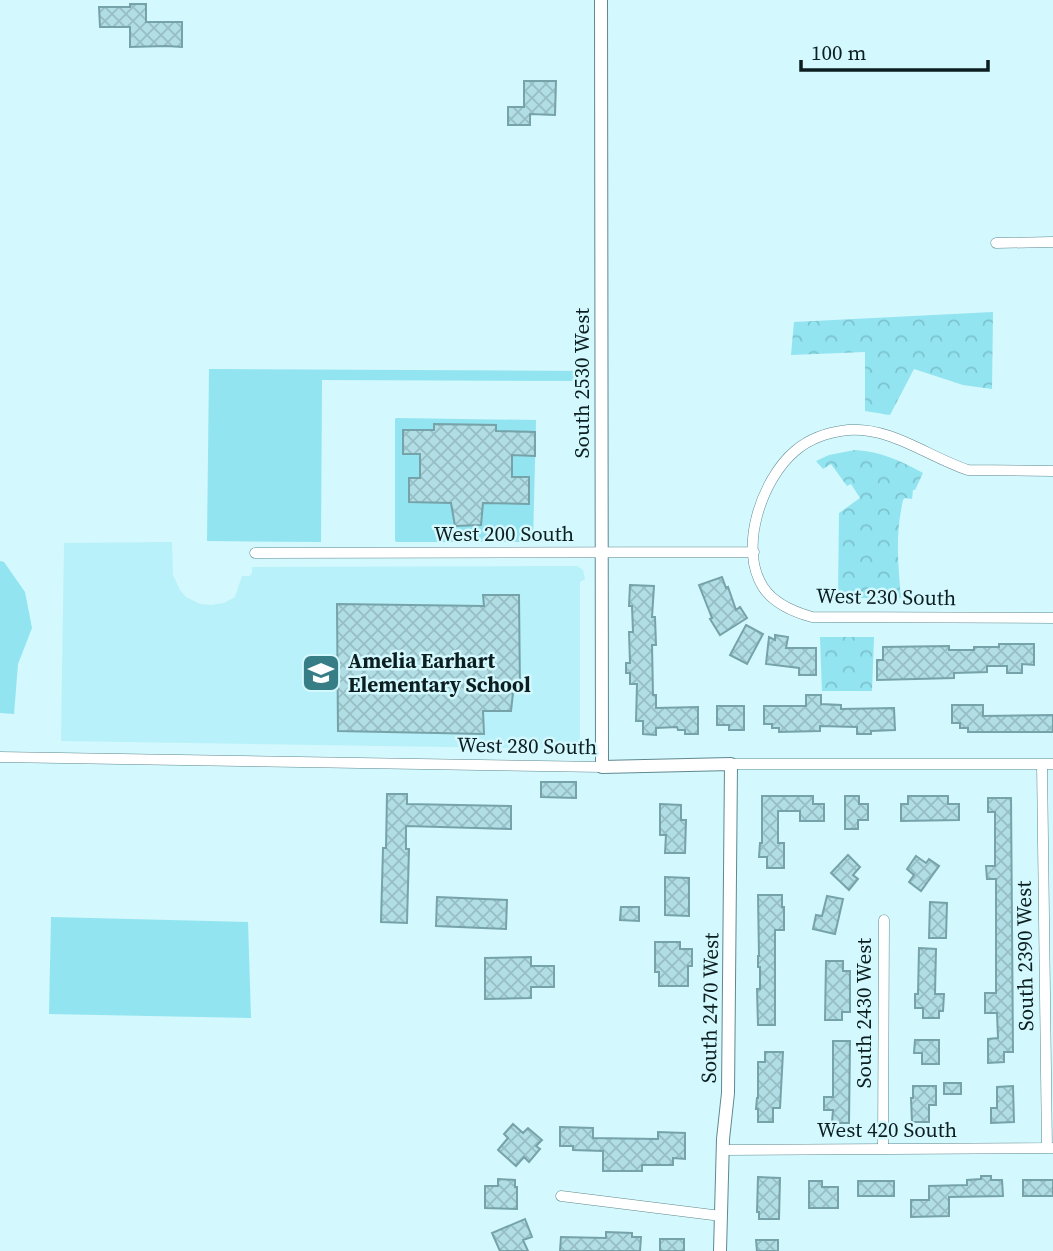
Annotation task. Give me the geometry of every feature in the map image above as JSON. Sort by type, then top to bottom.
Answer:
[{"type":"street","name":"South 2530 West","points":[[601,0],[602,766]]},
{"type":"street","points":[[996,243],[1053,243]]},
{"type":"street","name":"West 230 South","points":[[1053,471],[968,470],[878,432],[848,430],[827,434],[793,452],[773,477],[760,505],[753,534],[761,582],[769,594],[786,607],[812,617],[1053,618]]},
{"type":"street","name":"West 200 South","points":[[255,553],[754,552]]},
{"type":"street","name":"West 280 South","points":[[0,757],[602,766],[1048,764]]},
{"type":"street","name":"South 2470 West","points":[[720,1251],[722,1150],[728,1093],[731,764]]},
{"type":"street","name":"South 2390 West","points":[[1048,764],[1050,1148]]},
{"type":"street","name":"South 2430 West","points":[[883,1149],[884,920]]},
{"type":"street","name":"West 420 South","points":[[722,1150],[1050,1148]]},
{"type":"street","points":[[561,1196],[720,1216]]},
{"type":"shaded area","name":"Amelia Earhart Elementary School","points":[[172,542],[173,575],[180,590],[186,597],[200,604],[211,605],[224,603],[235,597],[242,576],[250,576],[252,567],[577,566],[583,570],[585,579],[580,582],[580,749],[61,741],[64,543]]},
{"type":"green space","points":[[993,312],[992,389],[963,385],[914,369],[890,415],[865,411],[865,352],[791,355],[794,322]]},
{"type":"green space","points":[[209,369],[586,371],[586,381],[322,380],[321,542],[207,541]]},
{"type":"green space","points":[[396,418],[536,420],[533,542],[395,541]]},
{"type":"green space","points":[[855,450],[890,457],[923,473],[913,490],[912,499],[903,500],[900,513],[898,549],[901,598],[838,598],[839,513],[860,498],[851,484],[847,486],[831,464],[823,469],[816,461],[829,455]]},
{"type":"green space","points":[[0,561],[4,562],[25,592],[32,628],[18,664],[14,714],[0,713]]},
{"type":"green space","points":[[820,637],[874,637],[872,691],[822,691]]},
{"type":"green space","points":[[51,917],[248,922],[251,1018],[49,1014]]},
{"type":"building","points":[[130,4],[146,4],[146,22],[182,22],[182,47],[130,47],[130,27],[100,27],[99,7],[130,7]]},
{"type":"building","points":[[524,81],[556,81],[555,115],[530,114],[530,125],[508,125],[508,107],[524,107]]},
{"type":"building","points":[[434,424],[496,425],[496,431],[535,432],[535,456],[512,455],[512,477],[529,477],[529,504],[483,503],[481,525],[455,526],[451,503],[409,502],[409,478],[420,478],[420,454],[403,454],[403,430],[434,430]]},
{"type":"building","points":[[722,577],[736,610],[740,607],[747,618],[720,635],[710,619],[712,618],[699,585]]},
{"type":"building","points":[[630,585],[654,586],[652,617],[655,617],[656,645],[652,645],[653,695],[656,695],[656,708],[698,707],[698,734],[685,734],[685,730],[678,730],[677,727],[656,728],[656,735],[643,734],[643,721],[636,721],[637,684],[630,684],[630,673],[626,673],[626,663],[630,663],[629,632],[633,632],[632,606],[629,606]]},
{"type":"building","name":"Amelia Earhart Elementary School","points":[[483,595],[519,595],[520,693],[513,693],[511,711],[483,711],[484,734],[338,731],[337,604],[484,606]]},
{"type":"building","points":[[746,625],[763,634],[747,664],[730,655]]},
{"type":"building","points":[[775,635],[788,637],[786,648],[816,648],[816,675],[799,675],[799,668],[766,664],[769,637],[775,640]]},
{"type":"building","points":[[999,644],[1034,644],[1034,665],[1022,664],[1022,673],[1007,673],[1007,666],[987,666],[987,672],[954,673],[954,678],[877,680],[877,660],[883,660],[883,647],[949,646],[949,650],[974,650],[974,647],[999,647]]},
{"type":"building","points":[[806,695],[821,695],[821,704],[841,705],[841,709],[894,708],[895,730],[857,734],[857,727],[820,726],[820,731],[779,732],[779,728],[772,728],[772,724],[764,724],[764,706],[806,706]]},
{"type":"building","points":[[952,705],[983,705],[983,716],[1053,715],[1053,732],[968,732],[968,728],[960,728],[960,723],[952,723]]},
{"type":"building","points":[[717,706],[744,706],[744,730],[729,730],[729,725],[717,725]]},
{"type":"building","points":[[541,782],[576,782],[576,798],[541,797]]},
{"type":"building","points":[[387,794],[407,794],[407,804],[511,806],[511,829],[406,826],[406,849],[409,849],[407,923],[381,922]]},
{"type":"building","points":[[762,796],[813,796],[813,804],[824,804],[824,821],[800,821],[800,811],[778,811],[778,843],[784,843],[784,868],[767,868],[767,857],[759,857],[762,843]]},
{"type":"building","points":[[845,796],[859,796],[859,804],[868,804],[868,820],[858,820],[858,829],[845,829]]},
{"type":"building","points":[[908,796],[948,796],[948,804],[959,804],[959,820],[901,821],[901,804],[908,804]]},
{"type":"building","points":[[988,798],[1011,798],[1013,1052],[1004,1052],[1004,1062],[988,1063],[988,1039],[998,1038],[997,1013],[985,1013],[985,993],[996,993],[996,879],[987,879],[986,866],[995,866],[995,812],[988,812]]},
{"type":"building","points":[[660,804],[681,805],[681,820],[686,820],[685,853],[665,853],[666,835],[660,835]]},
{"type":"building","points":[[848,855],[860,867],[853,875],[858,879],[849,890],[831,873]]},
{"type":"building","points":[[916,856],[926,863],[929,859],[939,866],[921,891],[909,882],[914,875],[907,869]]},
{"type":"building","points":[[665,877],[689,878],[689,916],[665,915]]},
{"type":"building","points":[[758,895],[782,895],[784,907],[784,930],[775,930],[775,1025],[758,1025]]},
{"type":"building","points":[[827,896],[843,899],[835,934],[813,929],[816,915],[822,916]]},
{"type":"building","points":[[437,897],[507,900],[506,929],[436,926]]},
{"type":"building","points":[[930,902],[947,903],[946,938],[929,938]]},
{"type":"building","points":[[621,907],[639,907],[639,921],[620,920]]},
{"type":"building","points":[[655,942],[680,942],[680,949],[692,949],[692,966],[688,966],[688,986],[659,986],[659,972],[655,972]]},
{"type":"building","points":[[919,948],[936,949],[935,994],[944,994],[943,1011],[939,1011],[939,1018],[923,1018],[923,1008],[915,1008]]},
{"type":"building","points":[[531,957],[531,966],[554,966],[554,987],[531,987],[531,998],[485,999],[485,958]]},
{"type":"building","points":[[826,961],[843,961],[843,971],[850,971],[850,1012],[842,1012],[842,1020],[825,1020]]},
{"type":"building","points":[[915,1040],[939,1040],[939,1064],[922,1064],[922,1053],[914,1053]]},
{"type":"building","points":[[833,1041],[850,1041],[849,1123],[832,1123],[833,1110],[824,1110],[824,1097],[833,1097]]},
{"type":"building","points":[[765,1052],[783,1052],[780,1108],[773,1108],[773,1122],[758,1122],[756,1109],[758,1062],[765,1062]]},
{"type":"building","points":[[944,1083],[961,1083],[961,1094],[944,1094]]},
{"type":"building","points":[[913,1086],[936,1086],[936,1105],[929,1105],[929,1122],[912,1122]]},
{"type":"building","points":[[1013,1086],[1014,1122],[991,1123],[991,1108],[997,1108],[997,1087]]},
{"type":"building","points":[[513,1124],[523,1133],[528,1128],[542,1140],[536,1146],[540,1149],[529,1162],[524,1157],[516,1166],[498,1150],[508,1138],[504,1134]]},
{"type":"building","points":[[560,1127],[593,1128],[593,1138],[658,1139],[658,1132],[685,1133],[685,1159],[673,1158],[673,1165],[642,1165],[642,1171],[603,1171],[603,1151],[573,1150],[573,1146],[560,1146]]},
{"type":"building","points":[[981,1176],[1002,1180],[1003,1196],[949,1197],[949,1216],[911,1217],[911,1200],[929,1200],[929,1186],[967,1185],[967,1180],[981,1179]]},
{"type":"building","points":[[758,1177],[780,1178],[779,1219],[759,1219]]},
{"type":"building","points":[[498,1179],[515,1180],[517,1209],[485,1208],[485,1186],[498,1186]]},
{"type":"building","points":[[1023,1180],[1053,1180],[1053,1196],[1023,1196]]},
{"type":"building","points":[[809,1181],[822,1181],[822,1187],[838,1187],[838,1208],[809,1208]]},
{"type":"building","points":[[858,1181],[894,1181],[894,1196],[858,1196]]},
{"type":"building","points":[[525,1219],[532,1237],[523,1240],[528,1251],[500,1251],[492,1233]]},
{"type":"building","points":[[606,1232],[632,1233],[632,1237],[641,1237],[640,1251],[560,1251],[561,1237],[606,1238]]},
{"type":"building","points":[[660,1239],[684,1239],[684,1251],[660,1251]]},
{"type":"building","points":[[756,1240],[778,1240],[778,1251],[757,1251]]},
{"type":"place","name":"Amelia Earhart Elementary School","points":[[321,673]]}]
